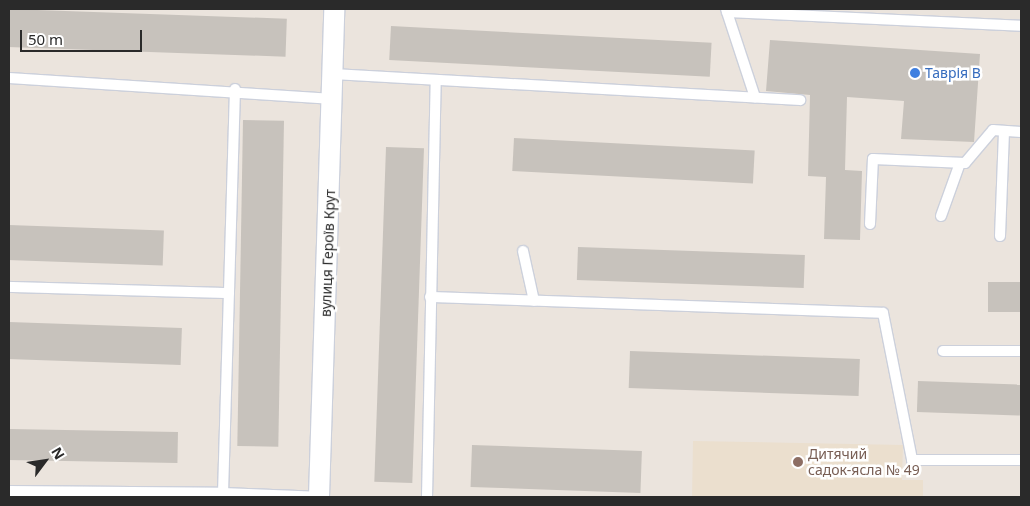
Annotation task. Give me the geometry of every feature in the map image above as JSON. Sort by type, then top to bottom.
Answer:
[{"type":"street","name":"вулиця Героїв Крут","points":[[320,497],[333,99],[334,9]]},
{"type":"lane","points":[[755,97],[727,10],[1021,26]]},
{"type":"lane","points":[[333,74],[800,100]]},
{"type":"lane","points":[[9,78],[235,89],[333,99]]},
{"type":"lane","points":[[428,497],[430,297],[436,80]]},
{"type":"lane","points":[[223,493],[235,89]]},
{"type":"lane","points":[[870,224],[872,159],[965,163],[992,130],[1021,132]]},
{"type":"lane","points":[[1000,236],[1004,131]]},
{"type":"lane","points":[[941,216],[960,163]]},
{"type":"lane","points":[[523,251],[534,302]]},
{"type":"lane","points":[[9,287],[229,293]]},
{"type":"lane","points":[[430,297],[883,313],[912,460],[1021,460]]},
{"type":"lane","points":[[943,351],[1021,351]]},
{"type":"lane","points":[[9,491],[51,494],[164,495],[223,493],[328,497]]},
{"type":"shaded area","name":"Дитячий садок-ясла № 49","points":[[693,441],[903,445],[902,480],[923,480],[923,497],[692,497]]},
{"type":"building","points":[[9,9],[287,19],[286,57],[9,47]]},
{"type":"building","points":[[391,26],[712,43],[710,77],[389,60]]},
{"type":"building","points":[[770,40],[980,54],[974,142],[901,139],[904,101],[847,97],[845,170],[862,171],[860,240],[824,239],[826,177],[808,176],[810,95],[766,91]]},
{"type":"building","points":[[243,120],[284,121],[278,447],[237,446]]},
{"type":"building","points":[[514,138],[755,151],[753,184],[512,171]]},
{"type":"building","points":[[386,147],[424,148],[412,483],[374,482]]},
{"type":"building","points":[[9,225],[164,230],[163,265],[9,260]]},
{"type":"building","points":[[578,247],[805,255],[804,288],[577,280]]},
{"type":"building","points":[[988,282],[1021,282],[1021,312],[988,312]]},
{"type":"building","points":[[9,322],[182,328],[181,365],[9,359]]},
{"type":"building","points":[[630,351],[860,359],[859,396],[629,388]]},
{"type":"building","points":[[918,381],[1021,385],[1020,416],[917,412]]},
{"type":"building","points":[[9,429],[178,432],[177,463],[9,460]]},
{"type":"building","points":[[472,445],[642,451],[640,493],[471,487]]},
{"type":"place","name":"Таврія В","points":[[915,73]]},
{"type":"place","name":"Дитячий садок-ясла № 49","points":[[798,462]]}]
